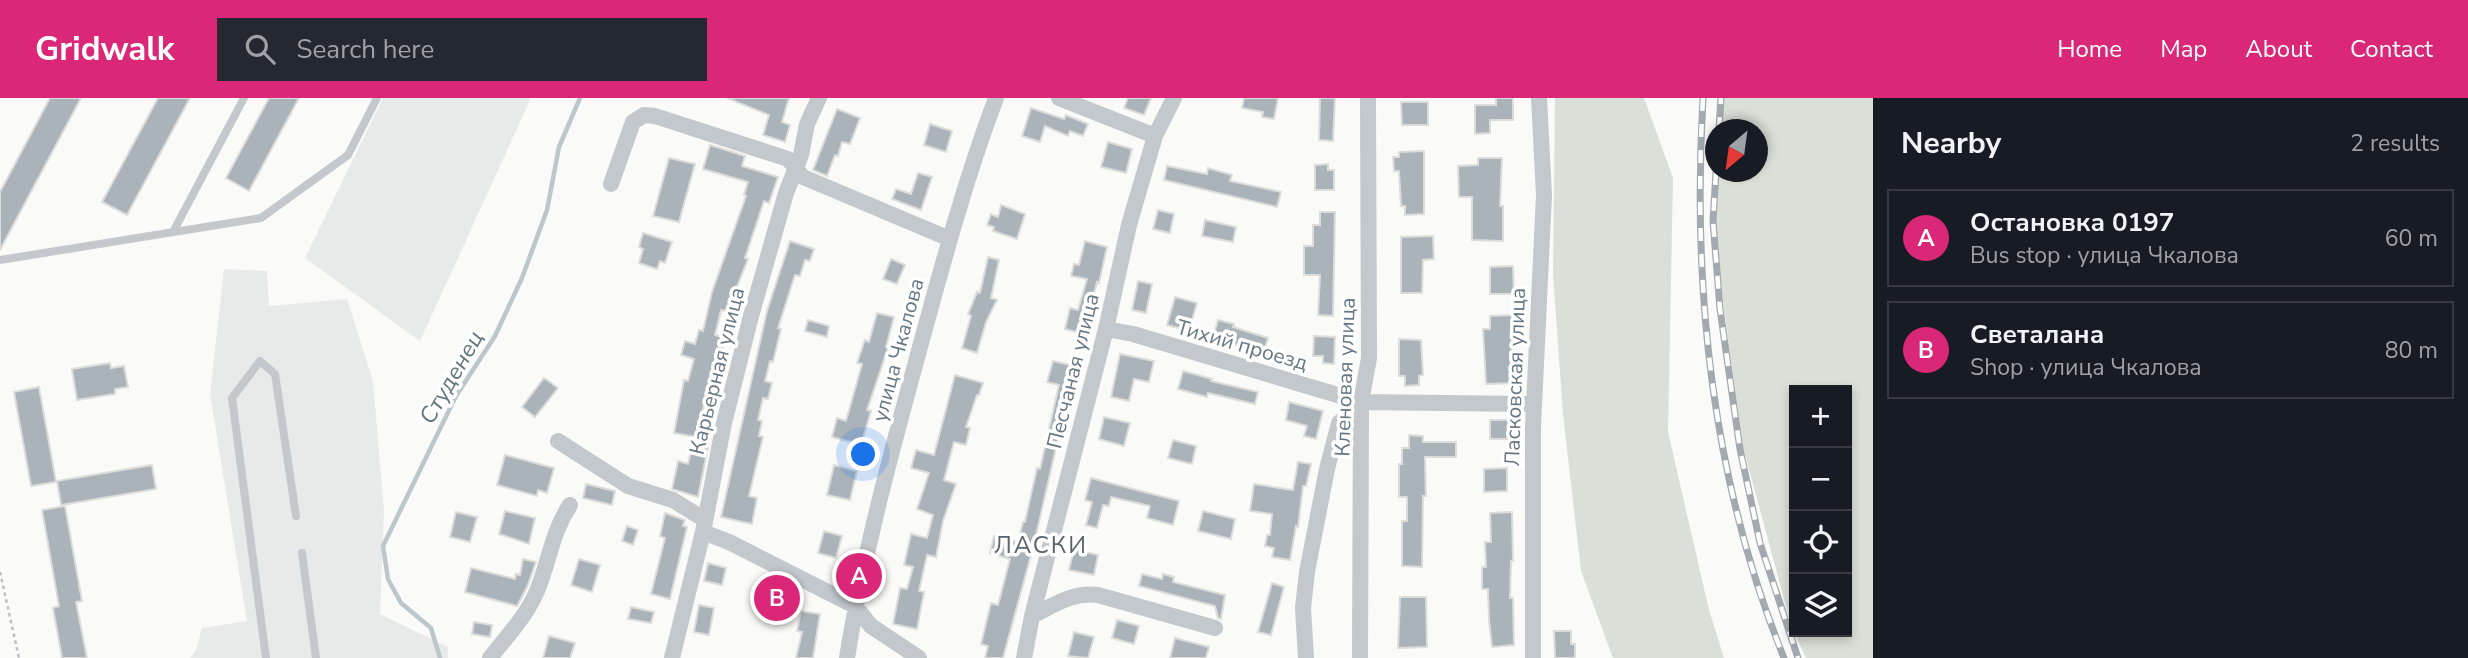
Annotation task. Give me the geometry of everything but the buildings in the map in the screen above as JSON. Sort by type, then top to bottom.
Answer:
[{"type":"street","name":"Карьерная улица","points":[[672,658],[704,526],[724,423],[751,316],[801,155],[807,124],[819,98]]},
{"type":"street","name":"улица Чкалова","points":[[847,658],[870,535],[974,155],[996,98]]},
{"type":"street","points":[[1059,98],[1155,136]]},
{"type":"street","name":"Песчаная улица","points":[[1024,658],[1032,616],[1106,329],[1129,225],[1155,136],[1174,98]]},
{"type":"street","name":"Кленовая улица","points":[[1360,658],[1361,402],[1369,358],[1368,98]]},
{"type":"street","name":"Ласковская улица","points":[[1534,658],[1534,404],[1544,195],[1539,98]]},
{"type":"street","points":[[611,184],[633,122],[644,115],[655,116],[788,159],[803,177],[950,239]]},
{"type":"street","name":"Тихий проезд","points":[[1106,329],[1133,334],[1361,402],[1534,404]]},
{"type":"street","points":[[1306,658],[1304,608],[1307,572],[1327,469],[1339,424],[1361,402]]},
{"type":"street","points":[[558,441],[628,486],[673,500],[704,526],[729,542],[855,606],[871,626],[919,658]]},
{"type":"street","points":[[490,658],[525,615],[538,590],[558,522],[570,505]]},
{"type":"street","points":[[1032,616],[1072,596],[1084,594],[1098,595],[1215,628]]},
{"type":"lane","points":[[173,232],[244,98]]},
{"type":"lane","points":[[0,260],[261,218],[348,155],[377,98]]},
{"type":"lane","points":[[265,658],[232,398],[260,361],[275,374],[296,516]]},
{"type":"lane","points":[[303,553],[316,658]]},
{"type":"path","points":[[0,572],[19,658]]},
{"type":"shaded area","points":[[383,98],[531,98],[420,341],[305,258]]},
{"type":"shaded area","points":[[1555,98],[1644,98],[1673,178],[1668,432],[1709,610],[1724,658],[1613,658],[1581,571],[1563,414],[1553,274]]},
{"type":"shaded area","points":[[1717,98],[1873,98],[1873,658],[1806,658],[1796,637],[1852,637],[1852,385],[1789,385],[1789,618],[1743,447],[1722,294],[1714,210],[1714,182],[1768,182],[1768,119],[1716,119]]},
{"type":"shaded area","points":[[224,269],[267,271],[269,306],[347,299],[373,381],[384,511],[380,614],[448,647],[448,658],[190,658],[196,650],[202,628],[247,621],[210,394]]},
{"type":"waterway","name":"Студенец","points":[[440,658],[431,628],[401,603],[388,579],[383,546],[456,396],[495,336],[522,278],[547,210],[559,147],[580,98]]},
{"type":"railway","points":[[1703,98],[1701,241],[1712,383],[1739,523],[1759,591],[1784,658]]},
{"type":"railway","points":[[1720,119],[1721,98]]},
{"type":"railway","points":[[1715,182],[1713,221],[1720,309],[1740,449],[1760,543],[1798,658]]},
{"type":"place","name":"Остановка 0197","points":[[859,576]]},
{"type":"place","name":"Светалана","points":[[777,598]]},
{"type":"district","name":"ЛАСКИ","points":[[1041,545]]}]
